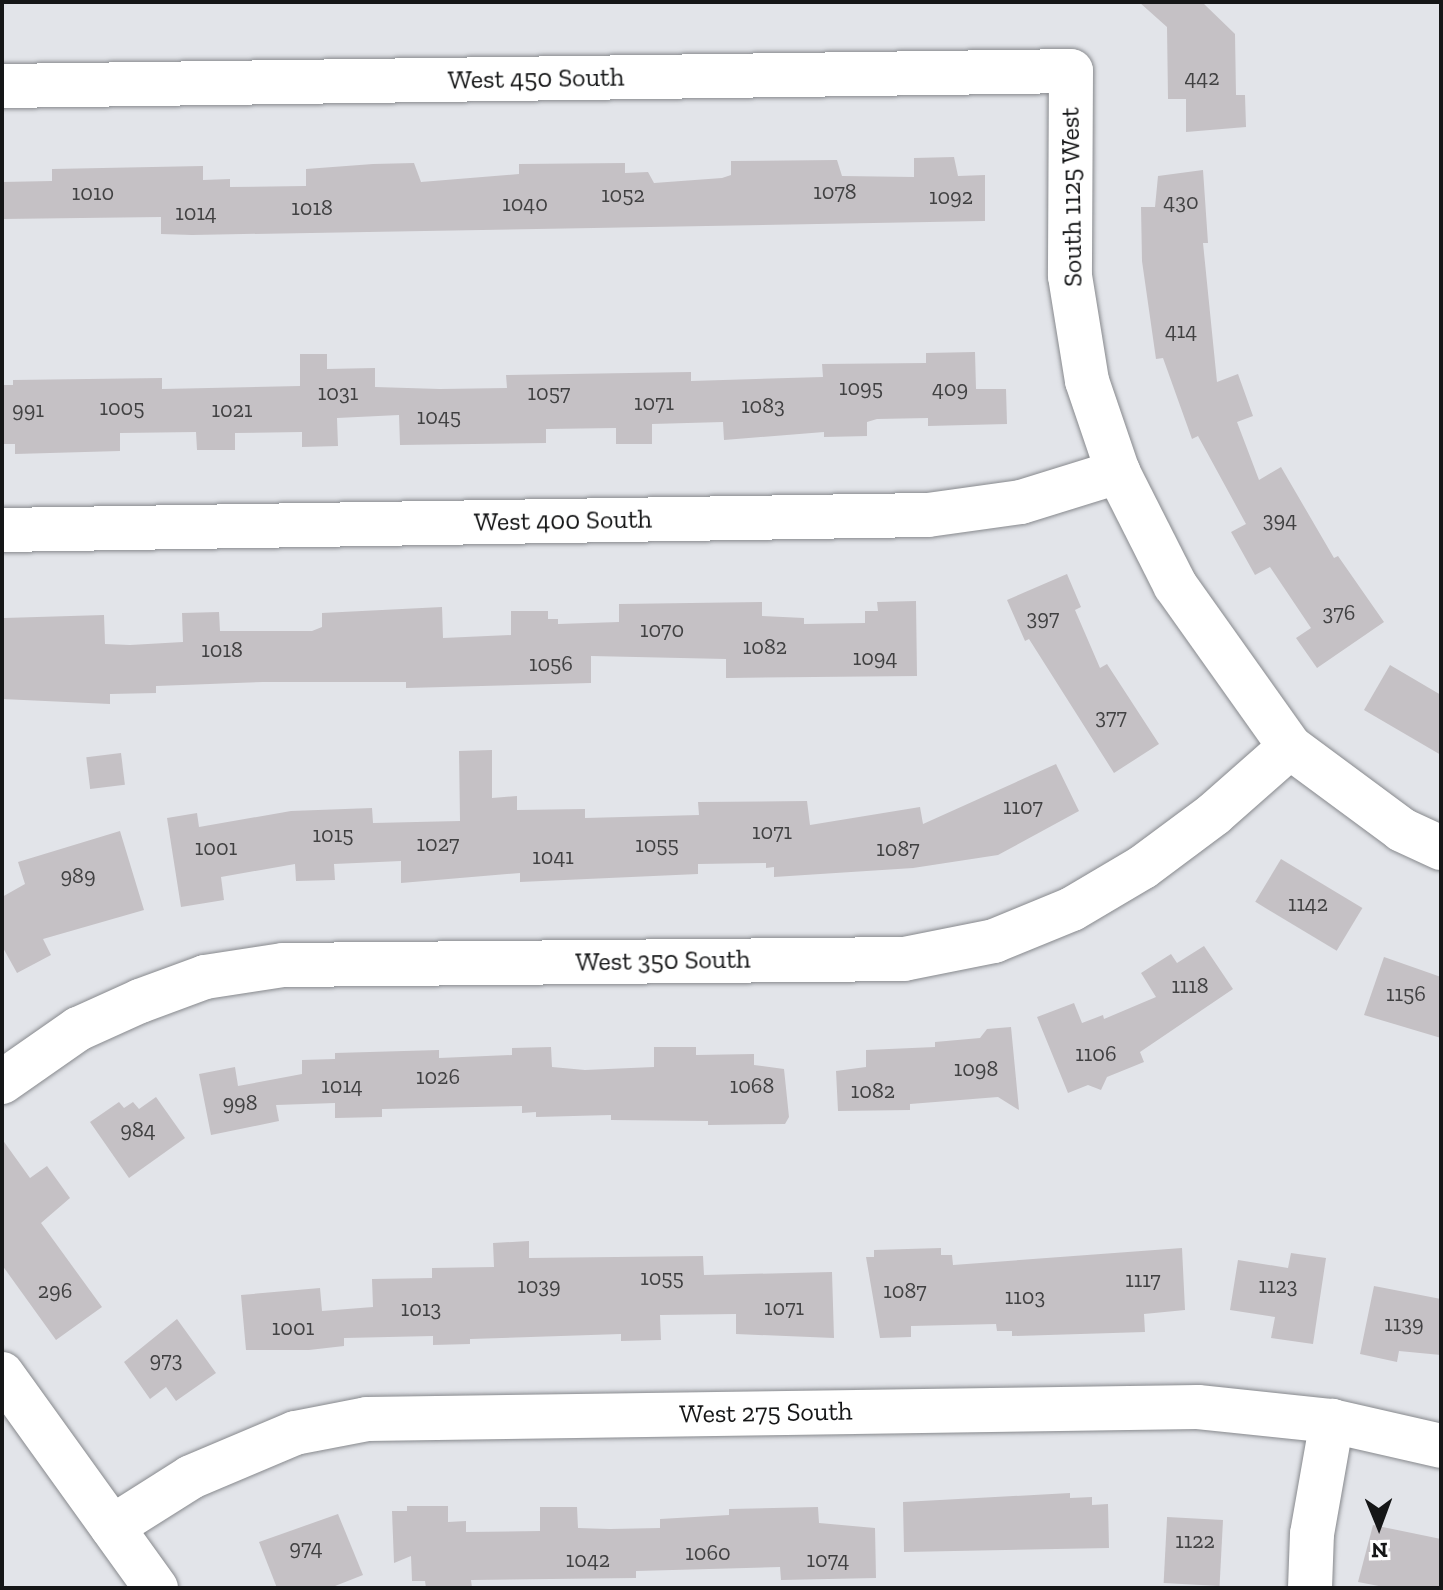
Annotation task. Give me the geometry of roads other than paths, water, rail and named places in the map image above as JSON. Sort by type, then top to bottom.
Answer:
[{"type":"street","name":"West 450 South","points":[[2,86],[1071,71]]},
{"type":"street","name":"South 1125 West","points":[[1071,71],[1070,276],[1087,381],[1118,472],[1175,585],[1290,747],[1402,830],[1441,848]]},
{"type":"street","name":"West 400 South","points":[[2,530],[928,515],[1021,502],[1118,472]]},
{"type":"street","name":"West 350 South","points":[[2,1082],[78,1029],[140,1001],[205,977],[283,965],[904,959],[994,941],[1072,909],[1143,867],[1214,814],[1290,747]]},
{"type":"street","points":[[2,1374],[156,1588]]},
{"type":"street","name":"West 275 South","points":[[112,1527],[191,1477],[295,1433],[367,1419],[1198,1407],[1332,1421],[1441,1446]]},
{"type":"street","points":[[1310,1588],[1312,1534],[1332,1421]]}]
